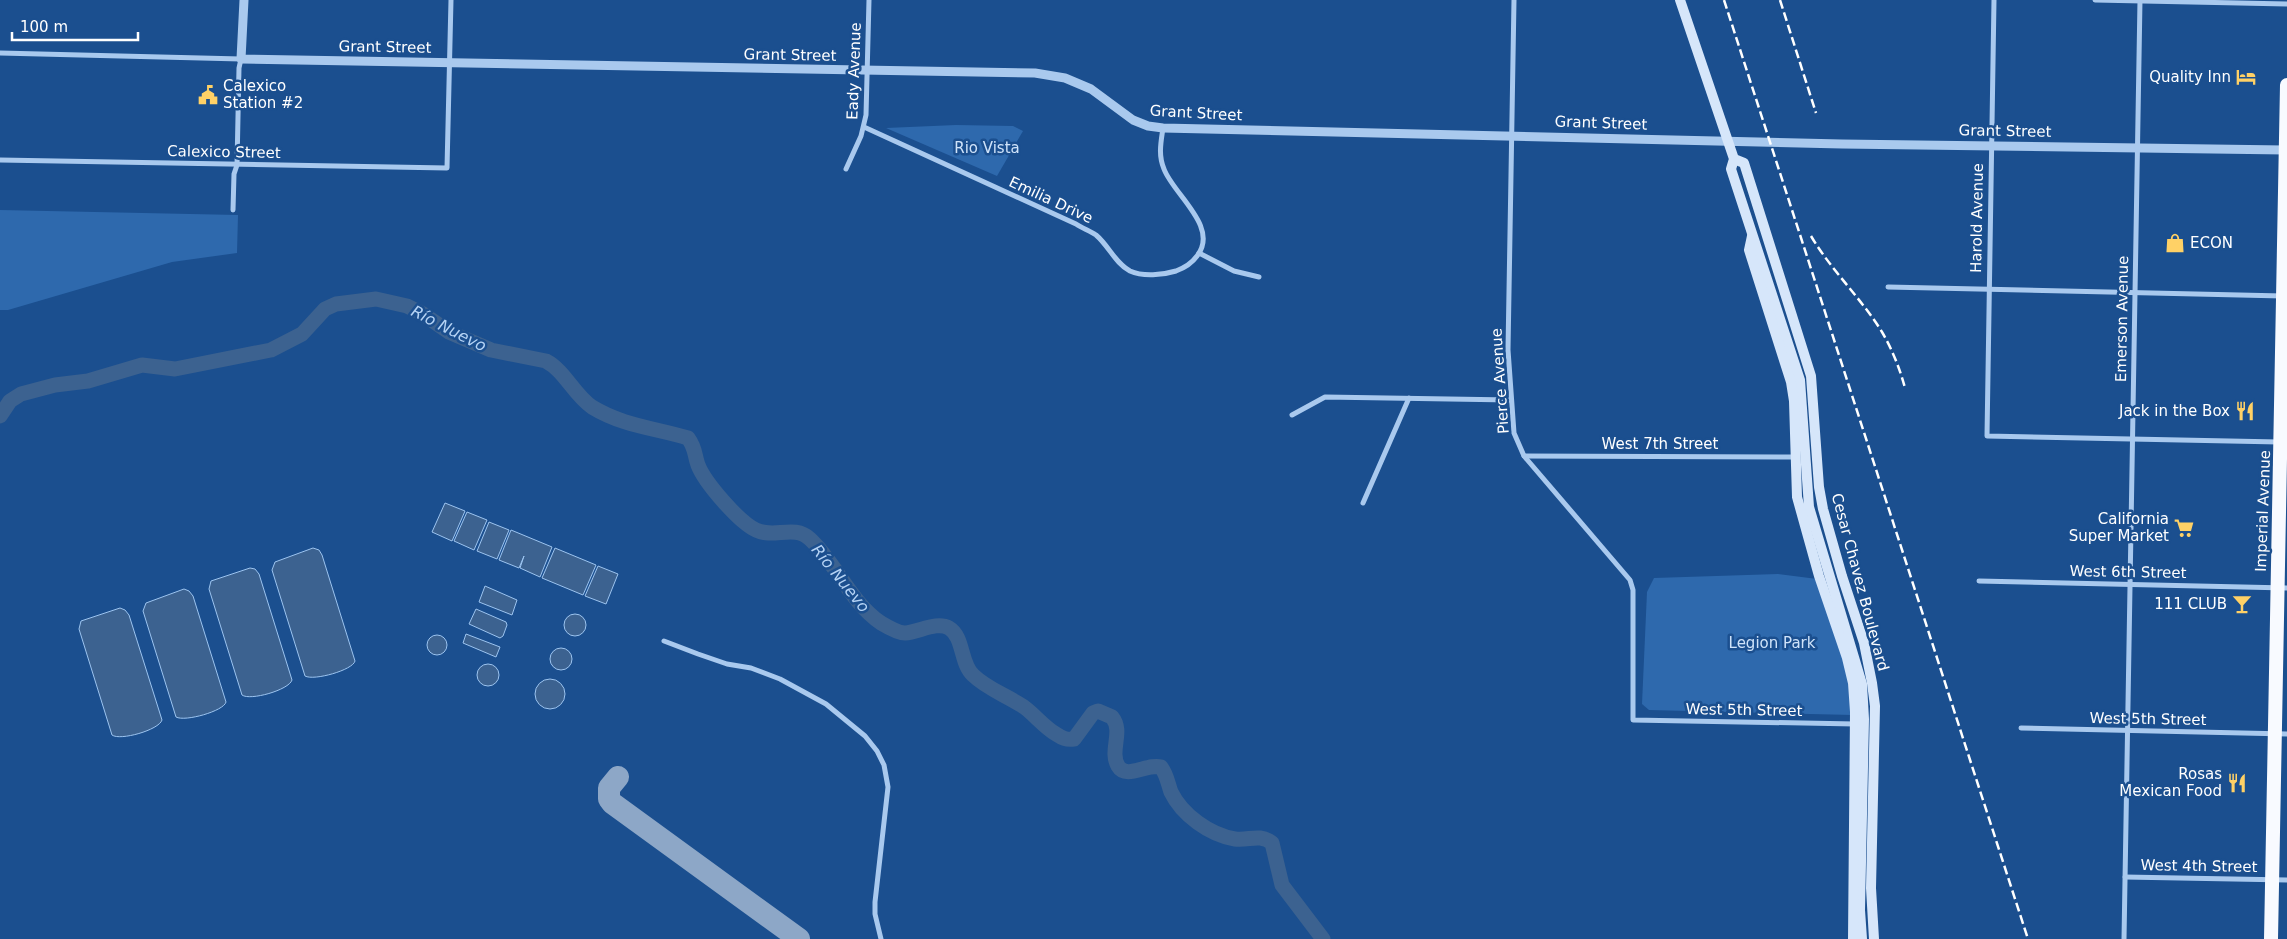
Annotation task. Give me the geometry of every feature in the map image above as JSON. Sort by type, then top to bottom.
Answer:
[{"type":"highway","name":"Imperial Avenue","points":[[2271,939],[2280,880],[2284,442],[2283,296],[2287,85]]},
{"type":"main road","name":"Cesar Chavez Boulevard","points":[[1680,0],[1734,159],[1730,169],[1800,380],[1809,507],[1862,684],[1864,719],[1860,910],[1862,939]]},
{"type":"main road","name":"Cesar Chavez Boulevard","points":[[1734,159],[1744,163],[1806,355],[1814,401],[1819,487],[1823,509],[1864,643],[1872,683],[1875,706],[1871,888],[1874,939]]},
{"type":"main road","points":[[1752,235],[1750,250],[1793,392],[1797,498],[1819,576],[1847,658],[1854,690],[1853,939]]},
{"type":"street","points":[[233,210],[234,174],[237,165],[239,68],[242,59],[244,0]]},
{"type":"street","points":[[449,62],[451,0]]},
{"type":"street","name":"Eady Avenue","points":[[846,169],[864,126],[868,70],[869,0]]},
{"type":"street","name":"Pierce Avenue","points":[[1514,0],[1508,350],[1514,433],[1524,456],[1630,580],[1633,590],[1633,720]]},
{"type":"street","name":"Harold Avenue","points":[[1994,0],[1986,436],[2132,440]]},
{"type":"street","points":[[2095,0],[2287,4]]},
{"type":"street","name":"Emerson Avenue","points":[[2124,939],[2140,0]]},
{"type":"street","name":"Grant Street","points":[[0,53],[1035,73],[1065,78],[1091,89],[1133,120],[1148,126],[1163,128],[2285,150]]},
{"type":"street","name":"Calexico Street","points":[[0,160],[447,168],[449,62]]},
{"type":"street","name":"Emilia Drive","points":[[864,126],[1076,224],[1096,236],[1121,265],[1132,272],[1166,274],[1182,269],[1193,261],[1199,253]]},
{"type":"street","points":[[1163,128],[1160,154],[1163,168],[1169,181],[1194,213],[1202,229],[1203,244],[1199,253],[1234,271],[1259,277]]},
{"type":"street","points":[[1888,287],[2283,296]]},
{"type":"street","points":[[1292,414],[1325,398],[1511,400]]},
{"type":"street","points":[[1363,503],[1409,398]]},
{"type":"street","points":[[2132,440],[2284,442]]},
{"type":"street","name":"West 7th Street","points":[[1524,456],[1796,457]]},
{"type":"street","name":"West 6th Street","points":[[1979,581],[2282,588]]},
{"type":"street","points":[[664,641],[720,661],[751,668],[780,679],[826,704],[866,736],[878,752],[884,765],[888,787],[875,902],[881,939]]},
{"type":"street","name":"West 5th Street","points":[[1633,720],[1855,724]]},
{"type":"street","name":"West 5th Street","points":[[2021,728],[2281,734]]},
{"type":"street","name":"West 4th Street","points":[[2125,877],[2280,880]]},
{"type":"green space","name":"Rio Vista","points":[[956,125],[1013,126],[1023,131],[997,176],[886,128]]},
{"type":"green space","points":[[0,210],[238,215],[237,253],[172,262],[8,310],[0,310]]},
{"type":"green space","name":"Legion Park","points":[[1778,574],[1825,580],[1852,660],[1853,715],[1649,710],[1642,704],[1647,592],[1654,578]]},
{"type":"shaded area","points":[[445,503],[465,511],[452,541],[432,532]]},
{"type":"shaded area","points":[[467,512],[487,520],[474,550],[454,541]]},
{"type":"shaded area","points":[[489,522],[509,530],[497,559],[477,551]]},
{"type":"shaded area","points":[[511,530],[552,547],[540,577],[520,568],[524,556],[519,568],[499,560]]},
{"type":"shaded area","points":[[313,548],[319,550],[322,555],[355,661],[348,668],[341,671],[324,676],[310,677],[305,676],[272,570],[275,562]]},
{"type":"shaded area","points":[[555,548],[596,565],[583,595],[542,578]]},
{"type":"shaded area","points":[[598,566],[618,574],[606,604],[585,596]]},
{"type":"shaded area","points":[[250,568],[255,569],[259,574],[292,680],[277,691],[253,697],[242,695],[209,589],[211,581]]},
{"type":"shaded area","points":[[485,586],[517,600],[512,615],[479,602]]},
{"type":"shaded area","points":[[184,589],[193,596],[226,702],[219,709],[212,712],[195,717],[181,718],[176,717],[143,611],[146,603]]},
{"type":"shaded area","points":[[120,608],[129,615],[162,720],[147,731],[123,737],[112,735],[79,629],[81,621]]},
{"type":"shaded area","points":[[476,609],[506,622],[507,625],[503,636],[500,638],[469,624]]},
{"type":"shaded area","points":[[575,614],[583,617],[586,625],[583,633],[575,636],[567,633],[564,625],[567,617]]},
{"type":"shaded area","points":[[466,634],[500,647],[496,657],[463,643]]},
{"type":"shaded area","points":[[437,635],[444,638],[447,645],[444,652],[437,655],[430,652],[427,645],[430,638]]},
{"type":"shaded area","points":[[561,648],[569,651],[572,659],[569,667],[561,670],[553,667],[550,659],[553,651]]},
{"type":"shaded area","points":[[488,664],[496,667],[499,675],[496,683],[488,686],[480,683],[477,675],[480,667]]},
{"type":"shaded area","points":[[550,679],[560,684],[565,694],[560,704],[550,709],[540,704],[535,694],[540,684]]},
{"type":"waterway","name":"Río Nuevo","points":[[0,416],[10,401],[21,394],[55,385],[88,381],[142,365],[175,369],[271,350],[302,334],[325,309],[336,304],[376,299],[407,306],[423,314],[449,332],[491,350],[546,361],[559,371],[586,402],[604,413],[627,423],[688,438],[694,448],[698,465],[708,482],[732,511],[749,526],[763,532],[797,533],[810,539],[828,559],[860,604],[881,623],[905,633],[933,626],[949,628],[957,637],[966,664],[973,675],[1024,707],[1060,737],[1074,739],[1093,713],[1098,711],[1112,717],[1117,729],[1115,754],[1118,766],[1126,771],[1156,766],[1161,767],[1176,800],[1189,816],[1198,823],[1226,837],[1235,839],[1263,838],[1272,843],[1282,885],[1323,939]]},
{"type":"taxiway","points":[[618,777],[609,788],[609,799],[612,803],[799,939]]},
{"type":"railway","points":[[1724,0],[2028,939]]},
{"type":"railway","points":[[1780,0],[1816,113]]},
{"type":"railway","points":[[1811,236],[1882,332],[1895,359],[1905,388]]},
{"type":"place","name":"Quality Inn","points":[[2246,77]]},
{"type":"place","name":"Calexico Station #2","points":[[208,95]]},
{"type":"place","name":"ECON","points":[[2175,243]]},
{"type":"place","name":"Jack in the Box","points":[[2245,411]]},
{"type":"place","name":"California Super Market","points":[[2184,528]]},
{"type":"place","name":"111 CLUB","points":[[2242,604]]},
{"type":"place","name":"Rosas Mexican Food","points":[[2237,783]]}]
